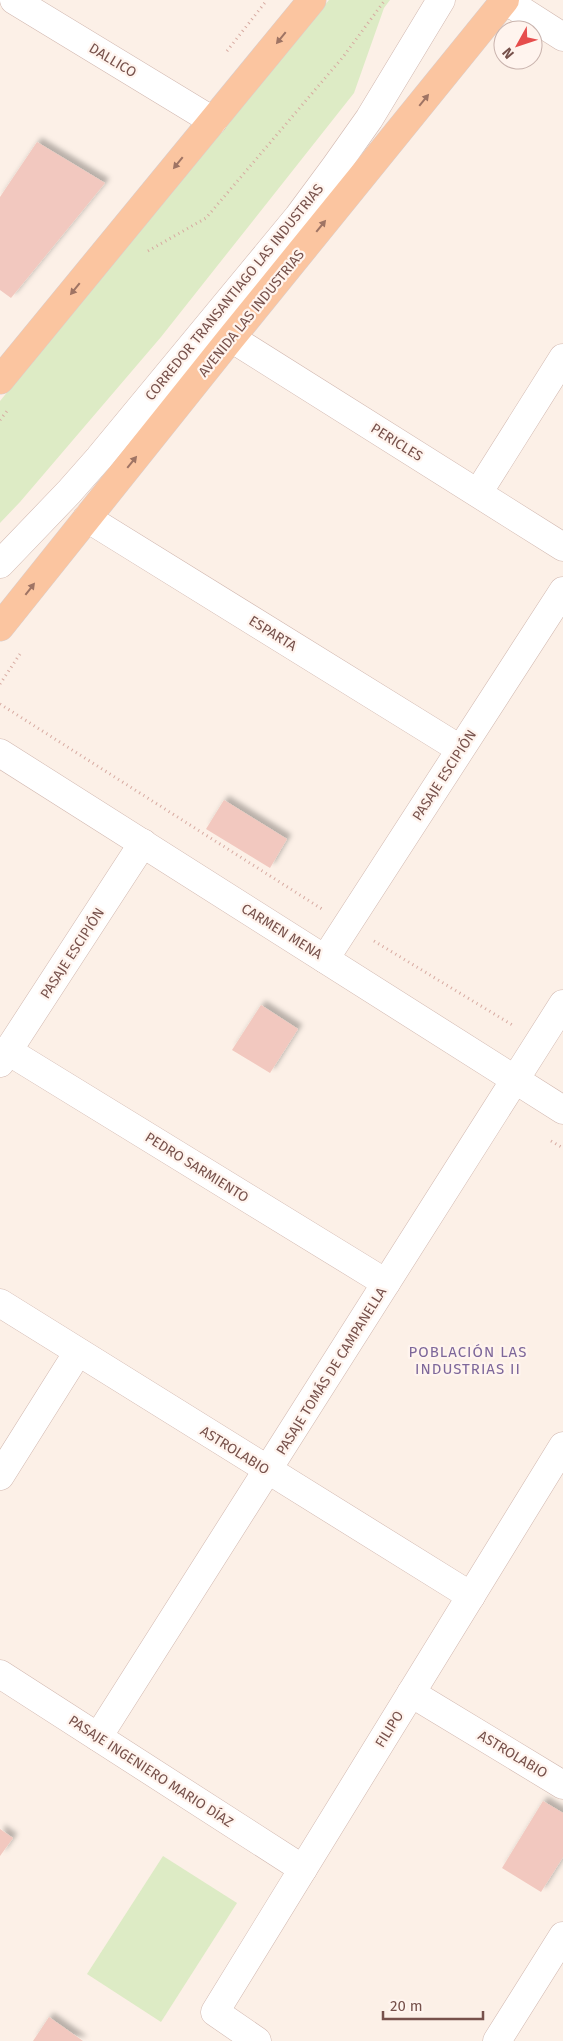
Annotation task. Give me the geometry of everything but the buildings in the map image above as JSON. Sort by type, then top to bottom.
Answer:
[{"type":"main road","points":[[0,380],[312,0]]},
{"type":"main road","name":"AVENIDA LAS INDUSTRIAS","points":[[0,627],[505,0]]},
{"type":"street","name":"DALLICO","points":[[14,0],[213,120]]},
{"type":"street","name":"CORREDOR TRANSANTIAGO LAS INDUSTRIAS","points":[[0,542],[81,453],[294,197],[354,113],[422,0]]},
{"type":"street","name":"CORREDOR TRANSANTIAGO LAS INDUSTRIAS","points":[[0,564],[69,492],[298,217],[369,119],[441,0]]},
{"type":"street","points":[[505,0],[563,37]]},
{"type":"street","name":"PERICLES","points":[[231,338],[563,547]]},
{"type":"street","points":[[478,494],[563,358]]},
{"type":"street","name":"ESPARTA","points":[[87,518],[460,749]]},
{"type":"street","name":"PASAJE ESCIPIÓN","points":[[325,959],[563,591]]},
{"type":"street","name":"CARMEN MENA","points":[[0,753],[563,1110]]},
{"type":"street","name":"PASAJE ESCIPIÓN","points":[[4,1057],[143,843]]},
{"type":"street","name":"PASAJE TOMÁS DE CAMPANELLA","points":[[98,1737],[563,1004]]},
{"type":"street","name":"PEDRO SARMIENTO","points":[[4,1057],[386,1283]]},
{"type":"street","name":"ASTROLABIO","points":[[0,1303],[471,1596]]},
{"type":"street","points":[[0,1476],[78,1352]]},
{"type":"street","name":"FILIPO","points":[[257,2041],[215,2012],[563,1446]]},
{"type":"street","name":"PASAJE INGENIERO MARIO DÍAZ","points":[[0,1674],[303,1869]]},
{"type":"street","name":"ASTROLABIO","points":[[412,1693],[563,1785]]},
{"type":"street","points":[[497,2041],[563,1936]]},
{"type":"path","points":[[142,255],[206,218],[343,56],[385,0]]},
{"type":"path","points":[[0,420],[12,406]]},
{"type":"path","points":[[0,704],[347,925],[539,1042]]},
{"type":"green space","points":[[329,0],[390,0],[384,8],[354,93],[161,337],[0,523],[0,401]]},
{"type":"green space","points":[[163,1856],[237,1903],[161,2022],[87,1974]]},
{"type":"district","name":"POBLACIÓN LAS INDUSTRIAS II","points":[[468,1360]]}]
